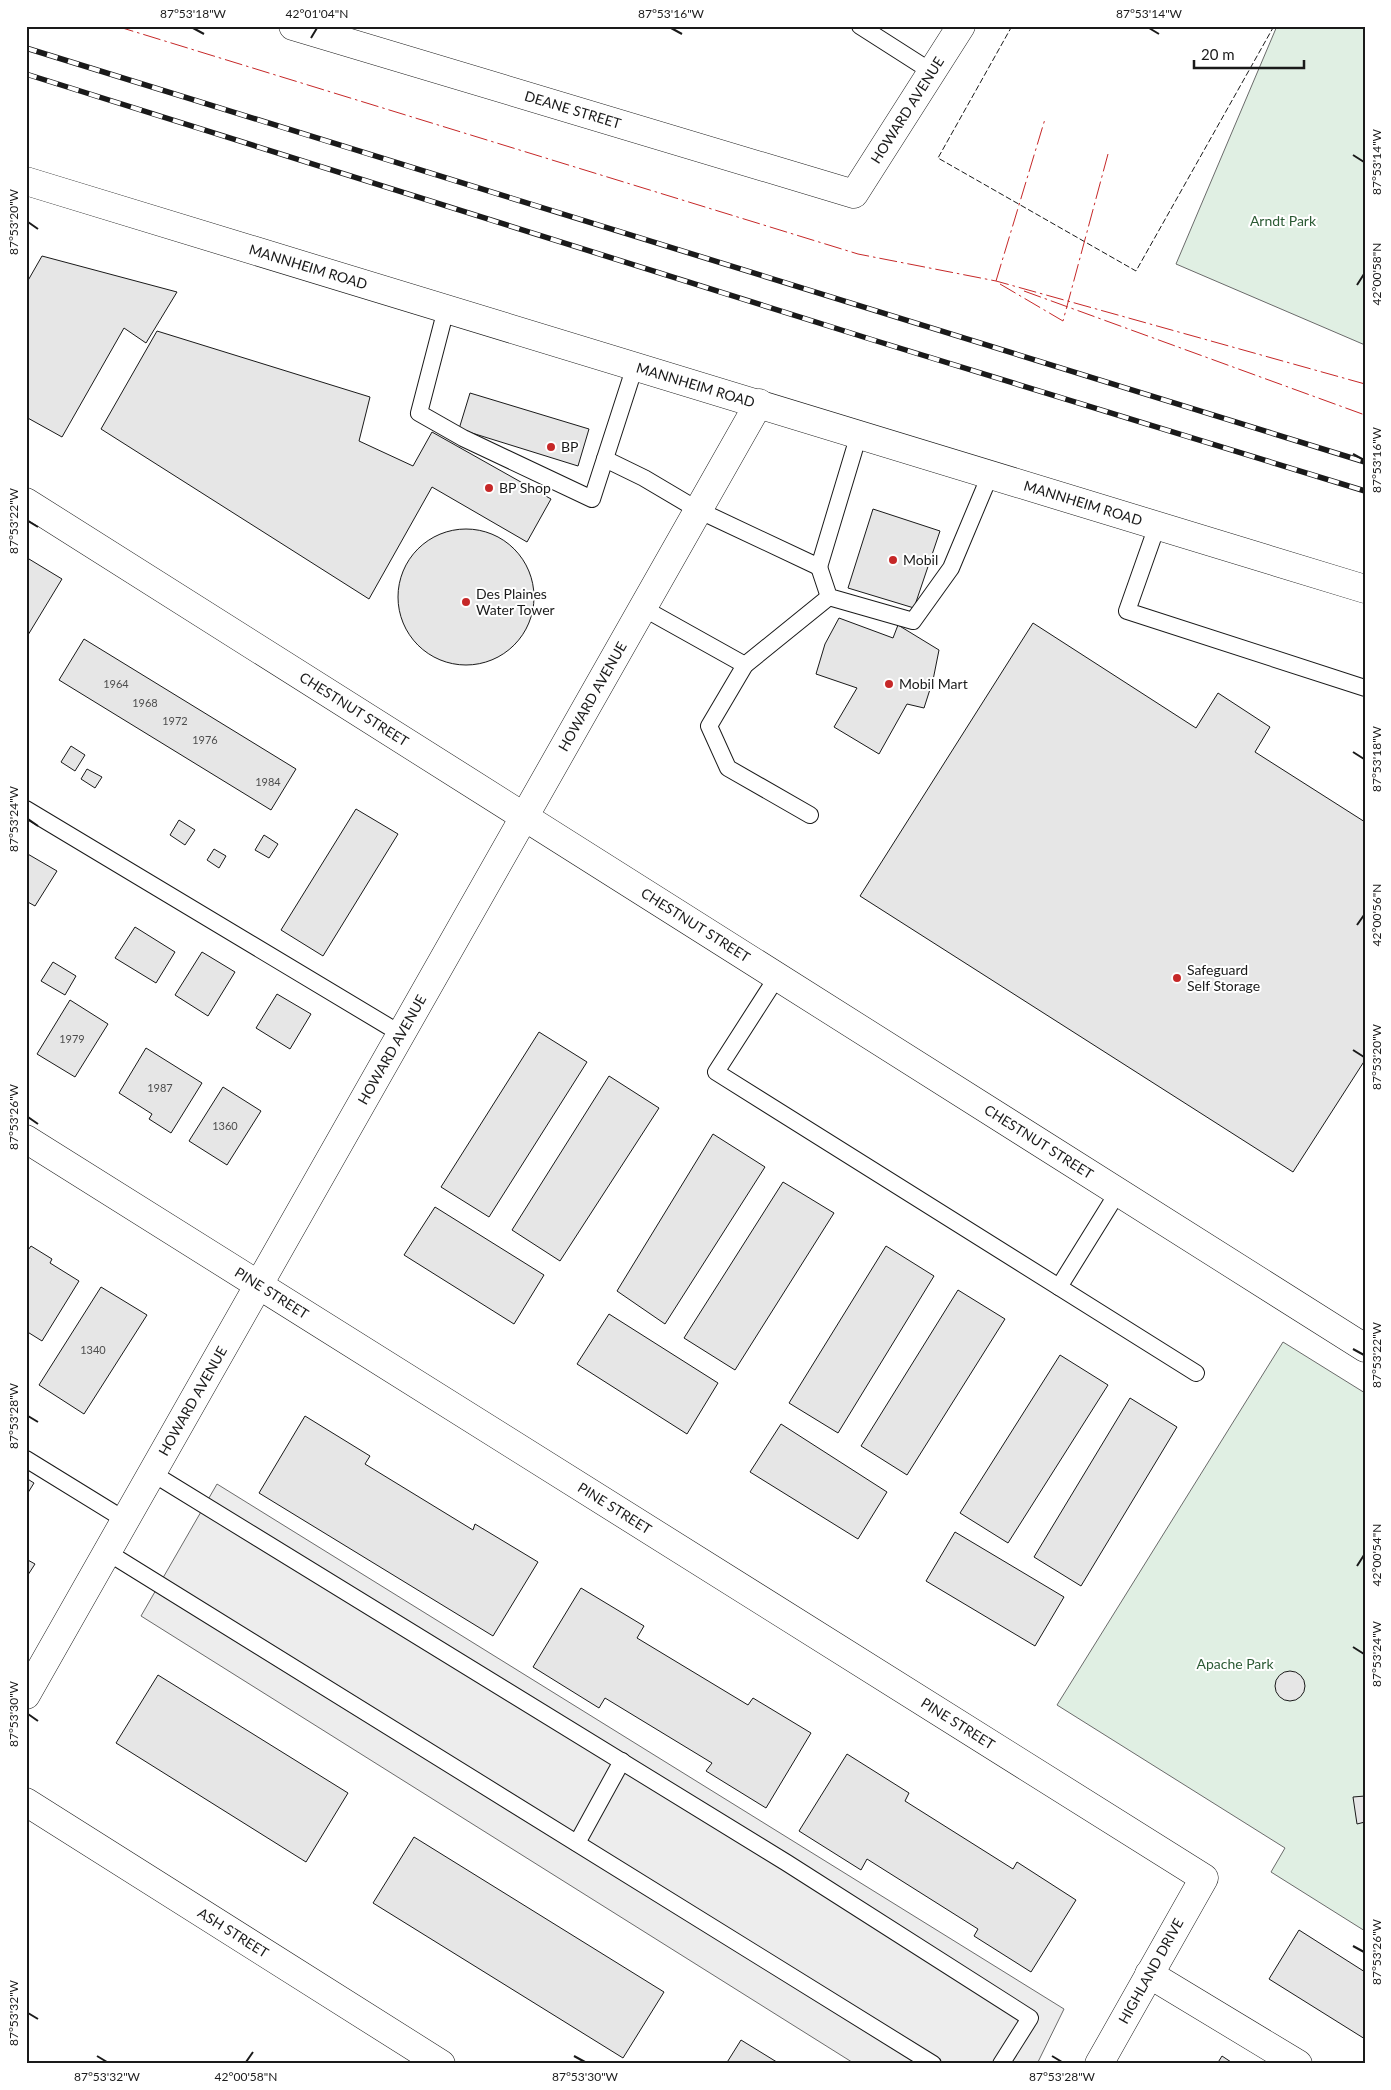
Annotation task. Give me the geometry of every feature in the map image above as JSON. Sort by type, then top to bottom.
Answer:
[{"type":"street","name":"DEANE STREET","points":[[293,26],[854,194]]},
{"type":"street","name":"HOWARD AVENUE","points":[[854,194],[961,26]]},
{"type":"street","name":"MANNHEIM ROAD","points":[[26,181],[1365,589]]},
{"type":"street","name":"HOWARD AVENUE","points":[[26,1695],[759,404]]},
{"type":"street","name":"CHESTNUT STREET","points":[[26,502],[1365,1348]]},
{"type":"street","name":"PINE STREET","points":[[26,1139],[1204,1878]]},
{"type":"street","name":"ASH STREET","points":[[26,1802],[441,2064]]},
{"type":"street","name":"HIGHLAND DRIVE","points":[[1099,2064],[1204,1878]]},
{"type":"street","points":[[1149,1974],[1298,2064]]},
{"type":"lane","points":[[860,26],[932,72]]},
{"type":"lane","points":[[446,309],[419,413],[463,438],[592,499],[635,366]]},
{"type":"lane","points":[[829,597],[819,568],[859,434]]},
{"type":"lane","points":[[605,460],[644,478],[698,510],[819,568]]},
{"type":"lane","points":[[829,597],[913,620],[951,568],[990,475]]},
{"type":"lane","points":[[1157,526],[1127,611],[1365,688]]},
{"type":"lane","points":[[810,815],[728,768],[709,726],[745,665],[829,597]]},
{"type":"lane","points":[[643,608],[745,665]]},
{"type":"lane","points":[[26,809],[401,1034]]},
{"type":"lane","points":[[777,976],[716,1072],[1196,1373]]},
{"type":"lane","points":[[1059,1287],[1118,1192]]},
{"type":"lane","points":[[26,1460],[125,1520]]},
{"type":"lane","points":[[152,1473],[787,1863],[1030,2018],[1001,2064]]},
{"type":"lane","points":[[107,1552],[933,2064]]},
{"type":"lane","points":[[577,1843],[622,1761]]},
{"type":"green space","name":"Arndt Park","points":[[1277,26],[1365,26],[1365,345],[1176,264]]},
{"type":"green space","name":"Apache Park","points":[[1283,1342],[1365,1393],[1365,1931],[1271,1872],[1285,1848],[1057,1705]]},
{"type":"shaded area","points":[[217,1484],[1064,2009],[1037,2064],[855,2064],[141,1616]]},
{"type":"building","points":[[42,256],[177,292],[146,343],[124,328],[62,437],[26,417],[26,284]]},
{"type":"building","points":[[157,331],[370,397],[359,441],[413,466],[432,432],[551,499],[527,542],[432,487],[369,599],[101,429]]},
{"type":"building","name":"BP","points":[[470,393],[589,429],[578,466],[459,429]]},
{"type":"building","name":"Mobil","points":[[873,509],[940,531],[914,608],[848,588]]},
{"type":"building","name":"Des Plaines Water Tower","points":[[466,529],[492,535],[514,549],[528,571],[534,597],[528,623],[514,645],[492,659],[466,665],[440,659],[418,645],[404,623],[398,597],[404,571],[418,549],[440,535]]},
{"type":"building","points":[[29,559],[62,579],[28,635],[26,633],[26,563]]},
{"type":"building","name":"Mobil Mart","points":[[839,618],[893,638],[898,625],[939,650],[933,680],[924,708],[907,704],[879,754],[834,727],[857,688],[816,674],[825,644]]},
{"type":"building","name":"Safeguard Self Storage","points":[[1033,623],[1196,728],[1218,693],[1270,727],[1255,752],[1365,822],[1365,1060],[1293,1172],[860,896]]},
{"type":"building","points":[[84,639],[296,769],[271,810],[59,680]]},
{"type":"building","points":[[71,746],[85,755],[75,771],[61,762]]},
{"type":"building","points":[[87,769],[102,777],[95,788],[81,779]]},
{"type":"building","points":[[356,809],[398,834],[323,956],[281,930]]},
{"type":"building","points":[[179,820],[195,830],[185,845],[170,835]]},
{"type":"building","points":[[264,835],[278,844],[269,858],[255,850]]},
{"type":"building","points":[[214,849],[226,856],[219,868],[207,860]]},
{"type":"building","points":[[26,853],[57,871],[35,906],[26,901]]},
{"type":"building","points":[[135,927],[175,952],[156,983],[115,958]]},
{"type":"building","points":[[202,952],[235,972],[208,1016],[175,995]]},
{"type":"building","points":[[53,962],[76,976],[65,995],[41,981]]},
{"type":"building","points":[[277,994],[311,1014],[290,1049],[256,1028]]},
{"type":"building","points":[[70,1000],[108,1024],[75,1077],[37,1054]]},
{"type":"building","points":[[539,1032],[587,1062],[489,1217],[441,1187]]},
{"type":"building","points":[[146,1048],[202,1083],[171,1133],[149,1119],[152,1114],[119,1093]]},
{"type":"building","points":[[609,1076],[659,1108],[560,1261],[512,1230]]},
{"type":"building","points":[[223,1087],[261,1111],[227,1165],[189,1141]]},
{"type":"building","points":[[713,1134],[765,1167],[665,1324],[617,1291]]},
{"type":"building","points":[[783,1182],[834,1213],[735,1370],[684,1338]]},
{"type":"building","points":[[435,1207],[544,1275],[514,1324],[404,1255]]},
{"type":"building","points":[[31,1246],[52,1259],[50,1263],[79,1281],[42,1341],[26,1331],[26,1253]]},
{"type":"building","points":[[886,1246],[934,1276],[838,1433],[789,1403]]},
{"type":"building","points":[[101,1287],[147,1315],[84,1414],[39,1385]]},
{"type":"building","points":[[958,1290],[1005,1319],[907,1475],[861,1446]]},
{"type":"building","points":[[609,1314],[718,1383],[687,1434],[577,1364]]},
{"type":"building","points":[[1060,1355],[1108,1385],[1008,1543],[960,1513]]},
{"type":"building","points":[[1130,1398],[1177,1427],[1081,1586],[1034,1557]]},
{"type":"building","points":[[305,1416],[370,1456],[365,1464],[473,1530],[475,1524],[538,1562],[493,1636],[259,1493]]},
{"type":"building","points":[[781,1424],[887,1492],[858,1539],[750,1472]]},
{"type":"building","points":[[26,1478],[34,1483],[26,1496]]},
{"type":"building","points":[[955,1532],[1064,1597],[1035,1646],[926,1581]]},
{"type":"building","points":[[26,1559],[35,1564],[26,1578]]},
{"type":"building","points":[[581,1588],[644,1626],[637,1638],[748,1705],[753,1698],[811,1733],[766,1808],[706,1771],[712,1763],[605,1698],[599,1708],[533,1667]]},
{"type":"building","points":[[1290,1671],[1301,1675],[1305,1686],[1301,1697],[1290,1701],[1279,1697],[1275,1686],[1279,1675]]},
{"type":"building","points":[[158,1675],[348,1793],[306,1862],[116,1743]]},
{"type":"building","points":[[847,1754],[909,1793],[905,1801],[1013,1869],[1017,1862],[1076,1900],[1031,1972],[974,1936],[978,1929],[867,1859],[861,1870],[799,1831]]},
{"type":"building","points":[[1365,1796],[1365,1822],[1357,1824],[1353,1797]]},
{"type":"building","points":[[414,1837],[664,1992],[623,2058],[373,1903]]},
{"type":"building","points":[[1299,1930],[1365,1972],[1365,2039],[1269,1979]]},
{"type":"building","points":[[741,2040],[780,2064],[726,2064]]},
{"type":"building","points":[[1222,2056],[1234,2064],[1217,2064]]},
{"type":"railway","points":[[26,48],[1365,462]]},
{"type":"railway","points":[[26,74],[870,339],[1365,491]]},
{"type":"fence","points":[[1012,26],[938,158],[1136,271],[1274,26]]},
{"type":"power","points":[[116,26],[858,254],[996,281],[1365,384]]},
{"type":"power","points":[[996,281],[1045,119]]},
{"type":"power","points":[[1000,284],[1063,321],[1108,154]]},
{"type":"power","points":[[1024,291],[1365,415]]},
{"type":"place","name":"BP","points":[[551,447]]},
{"type":"place","name":"BP Shop","points":[[489,488]]},
{"type":"place","name":"Mobil","points":[[893,560]]},
{"type":"place","name":"Des Plaines Water Tower","points":[[466,602]]},
{"type":"place","name":"Mobil Mart","points":[[889,684]]},
{"type":"place","name":"Safeguard Self Storage","points":[[1177,978]]}]
